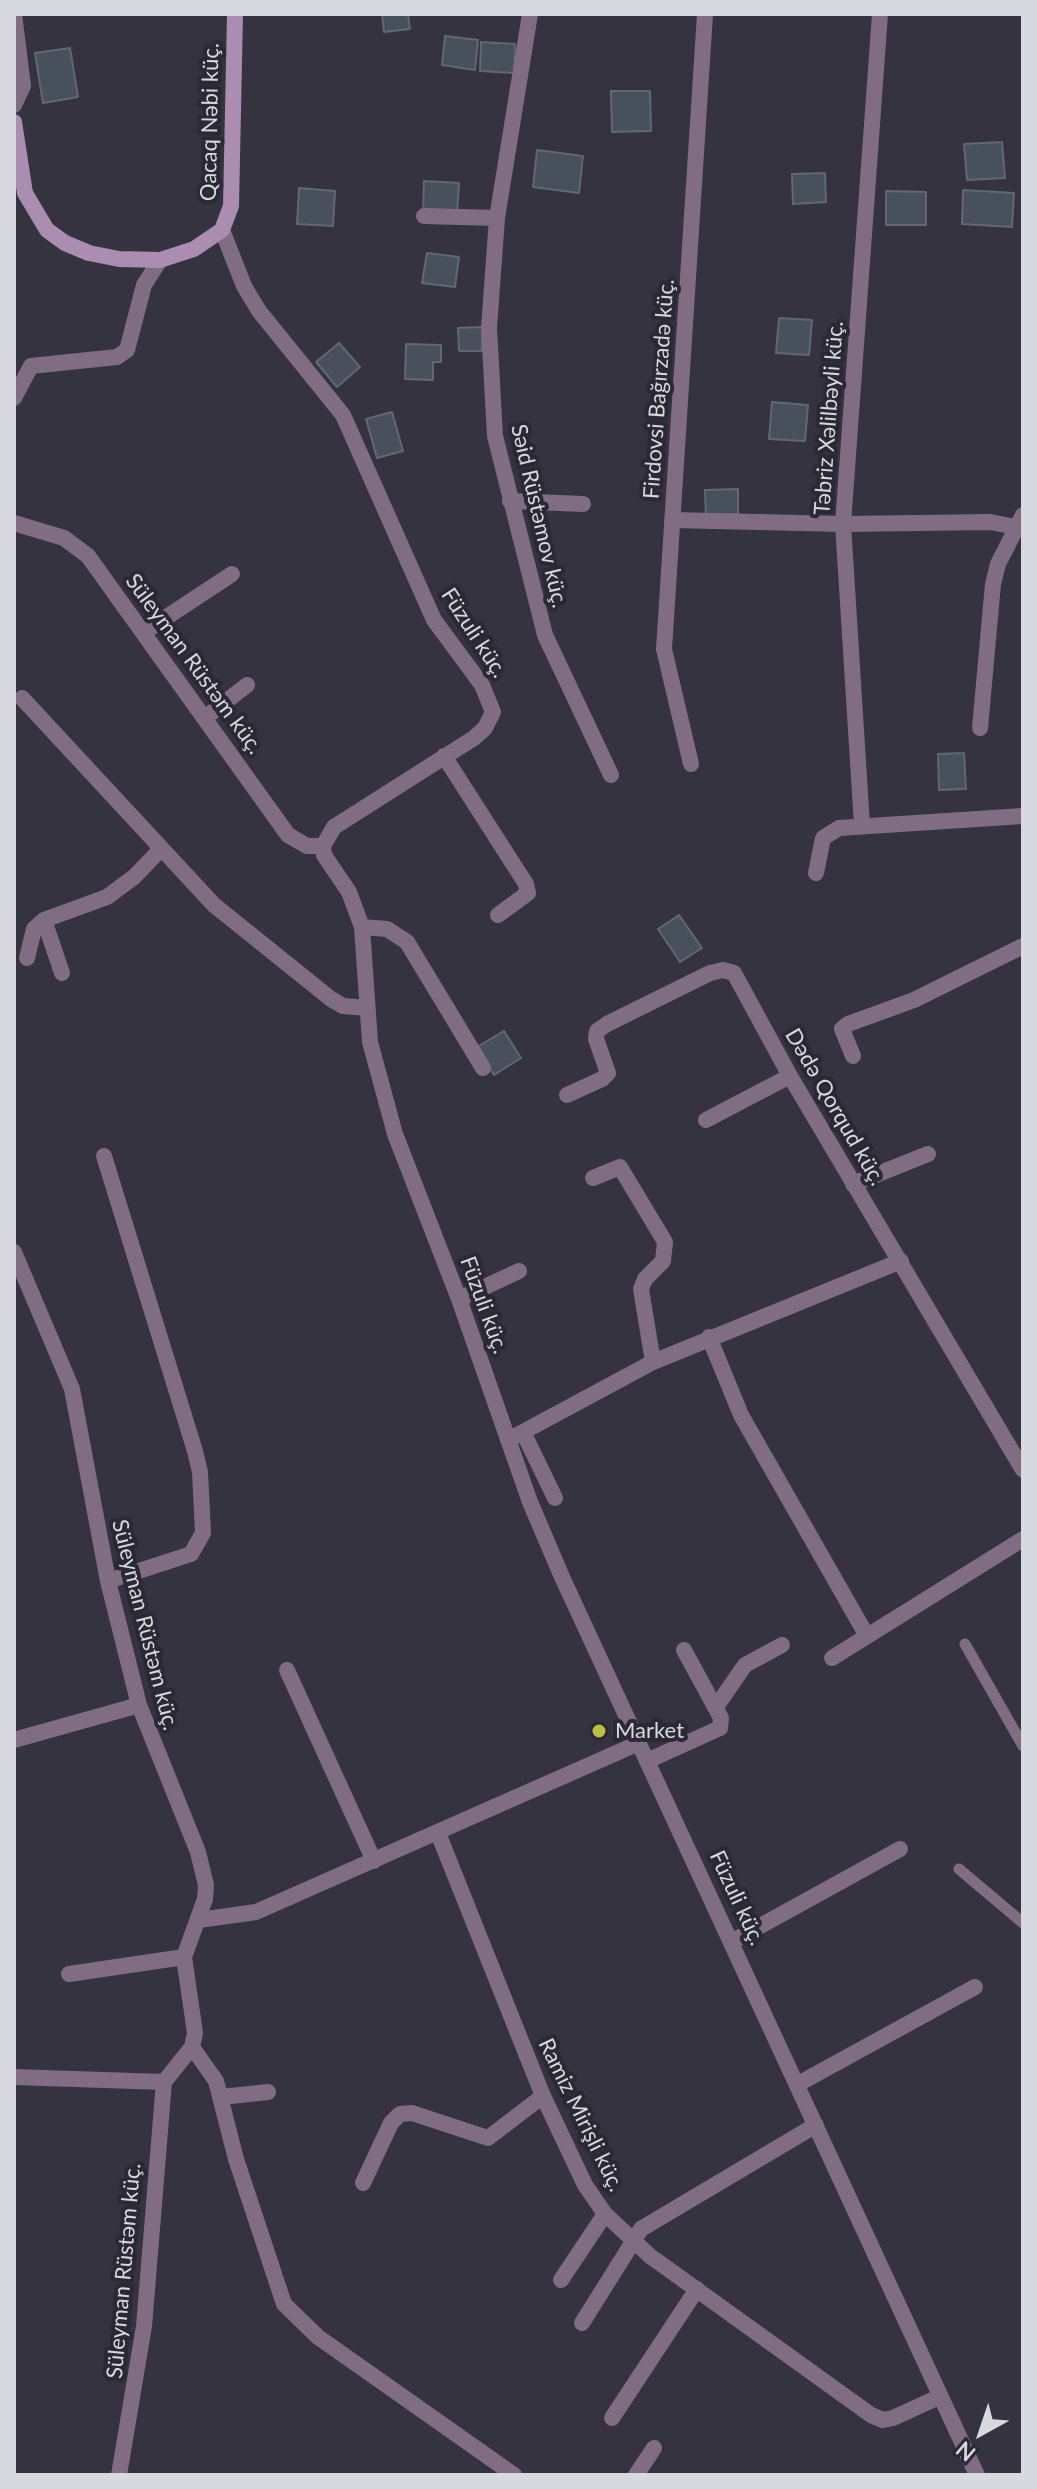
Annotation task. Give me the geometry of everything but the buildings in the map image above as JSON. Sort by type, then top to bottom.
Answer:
[{"type":"street","points":[[14,14],[23,86],[14,105]]},
{"type":"street","name":"Qacaq Nəbi küç.","points":[[222,230],[231,206],[235,14]]},
{"type":"street","name":"Səid Rüstəmov küç.","points":[[530,14],[497,218],[489,328],[495,436],[545,635],[611,775]]},
{"type":"street","name":"Firdovsi Bağırzadə küç.","points":[[691,764],[664,649],[705,14]]},
{"type":"street","name":"Təbriz Xəlilbəyli küç.","points":[[862,825],[843,524],[880,14]]},
{"type":"street","points":[[14,122],[25,193],[47,230],[89,253],[119,259],[160,260],[194,249],[222,230]]},
{"type":"street","points":[[424,216],[497,218]]},
{"type":"street","name":"Füzuli küç.","points":[[222,230],[244,286],[259,311],[343,415],[434,620],[491,700],[493,712],[485,728],[346,818],[327,835],[323,846],[324,855],[349,892],[362,927],[367,1008],[377,1077],[395,1134],[516,1437],[557,1564],[977,2475]]},
{"type":"street","points":[[14,398],[31,366],[117,357],[127,350],[144,285],[160,260]]},
{"type":"street","points":[[510,501],[583,504]]},
{"type":"street","points":[[672,520],[843,524],[1019,521],[993,584],[980,728]]},
{"type":"street","name":"Süleyman Rüstəm küç.","points":[[14,523],[64,538],[77,546],[144,632],[288,835],[307,846],[323,846]]},
{"type":"street","points":[[144,632],[232,574]]},
{"type":"street","points":[[206,717],[247,685]]},
{"type":"street","points":[[22,698],[214,905],[319,991],[343,1006],[367,1008]]},
{"type":"street","points":[[444,756],[526,884],[528,893],[498,915]]},
{"type":"street","points":[[816,873],[823,838],[829,832],[862,825],[1023,816]]},
{"type":"street","points":[[27,958],[34,929],[44,920],[107,897],[134,877],[160,850]]},
{"type":"street","points":[[44,920],[62,973]]},
{"type":"street","points":[[362,927],[387,929],[407,942],[483,1068]]},
{"type":"street","points":[[853,1056],[842,1029],[848,1024],[914,1000],[1023,946]]},
{"type":"street","name":"Dədə Qorqud küç.","points":[[567,1095],[608,1073],[596,1039],[597,1031],[710,973],[723,970],[734,973],[790,1076],[1023,1470]]},
{"type":"street","points":[[706,1120],[790,1076]]},
{"type":"street","points":[[853,1184],[928,1154]]},
{"type":"street","points":[[104,1156],[195,1451],[200,1472],[203,1533],[191,1554],[108,1581]]},
{"type":"street","points":[[593,1178],[620,1167],[665,1242],[667,1252],[663,1261],[645,1279],[641,1289],[653,1362]]},
{"type":"street","name":"Süleyman Rüstəm küç.","points":[[14,1252],[72,1389],[108,1581],[139,1705],[203,1872],[205,1899],[184,1957]]},
{"type":"street","points":[[555,1498],[516,1437],[653,1362],[901,1261]]},
{"type":"street","points":[[459,1299],[519,1271]]},
{"type":"street","points":[[709,1337],[741,1415],[867,1636]]},
{"type":"street","points":[[832,1658],[1023,1539]]},
{"type":"street","points":[[716,1707],[745,1665],[782,1645]]},
{"type":"street","points":[[647,1761],[720,1728],[721,1718],[716,1707],[684,1650]]},
{"type":"street","points":[[287,1670],[374,1861]]},
{"type":"street","points":[[14,1740],[139,1705]]},
{"type":"street","points":[[199,1920],[256,1912],[639,1743]]},
{"type":"street","name":"Ramiz Mirişli küç.","points":[[438,1833],[543,2096],[585,2185],[605,2214],[631,2241],[883,2420],[939,2397]]},
{"type":"street","points":[[733,1941],[900,1849]]},
{"type":"street","points":[[14,2077],[164,2082],[192,2047],[195,2033],[184,1957],[69,1974]]},
{"type":"street","points":[[798,2084],[975,1987]]},
{"type":"street","points":[[192,2047],[210,2069],[221,2097],[236,2159],[284,2304],[318,2337],[514,2475]]},
{"type":"street","name":"Süleyman Rüstəm küç.","points":[[119,2475],[144,2326],[164,2082]]},
{"type":"street","points":[[221,2097],[268,2092]]},
{"type":"street","points":[[363,2183],[391,2123],[400,2114],[412,2113],[488,2138],[543,2096]]},
{"type":"street","points":[[582,2323],[631,2241],[654,2219],[816,2125]]},
{"type":"street","points":[[561,2280],[605,2214]]},
{"type":"street","points":[[612,2418],[697,2289]]},
{"type":"street","points":[[636,2475],[654,2448]]},
{"type":"lane","points":[[965,1644],[1023,1746]]},
{"type":"lane","points":[[959,1869],[1023,1923]]},
{"type":"place","name":"Market","points":[[599,1731]]}]
